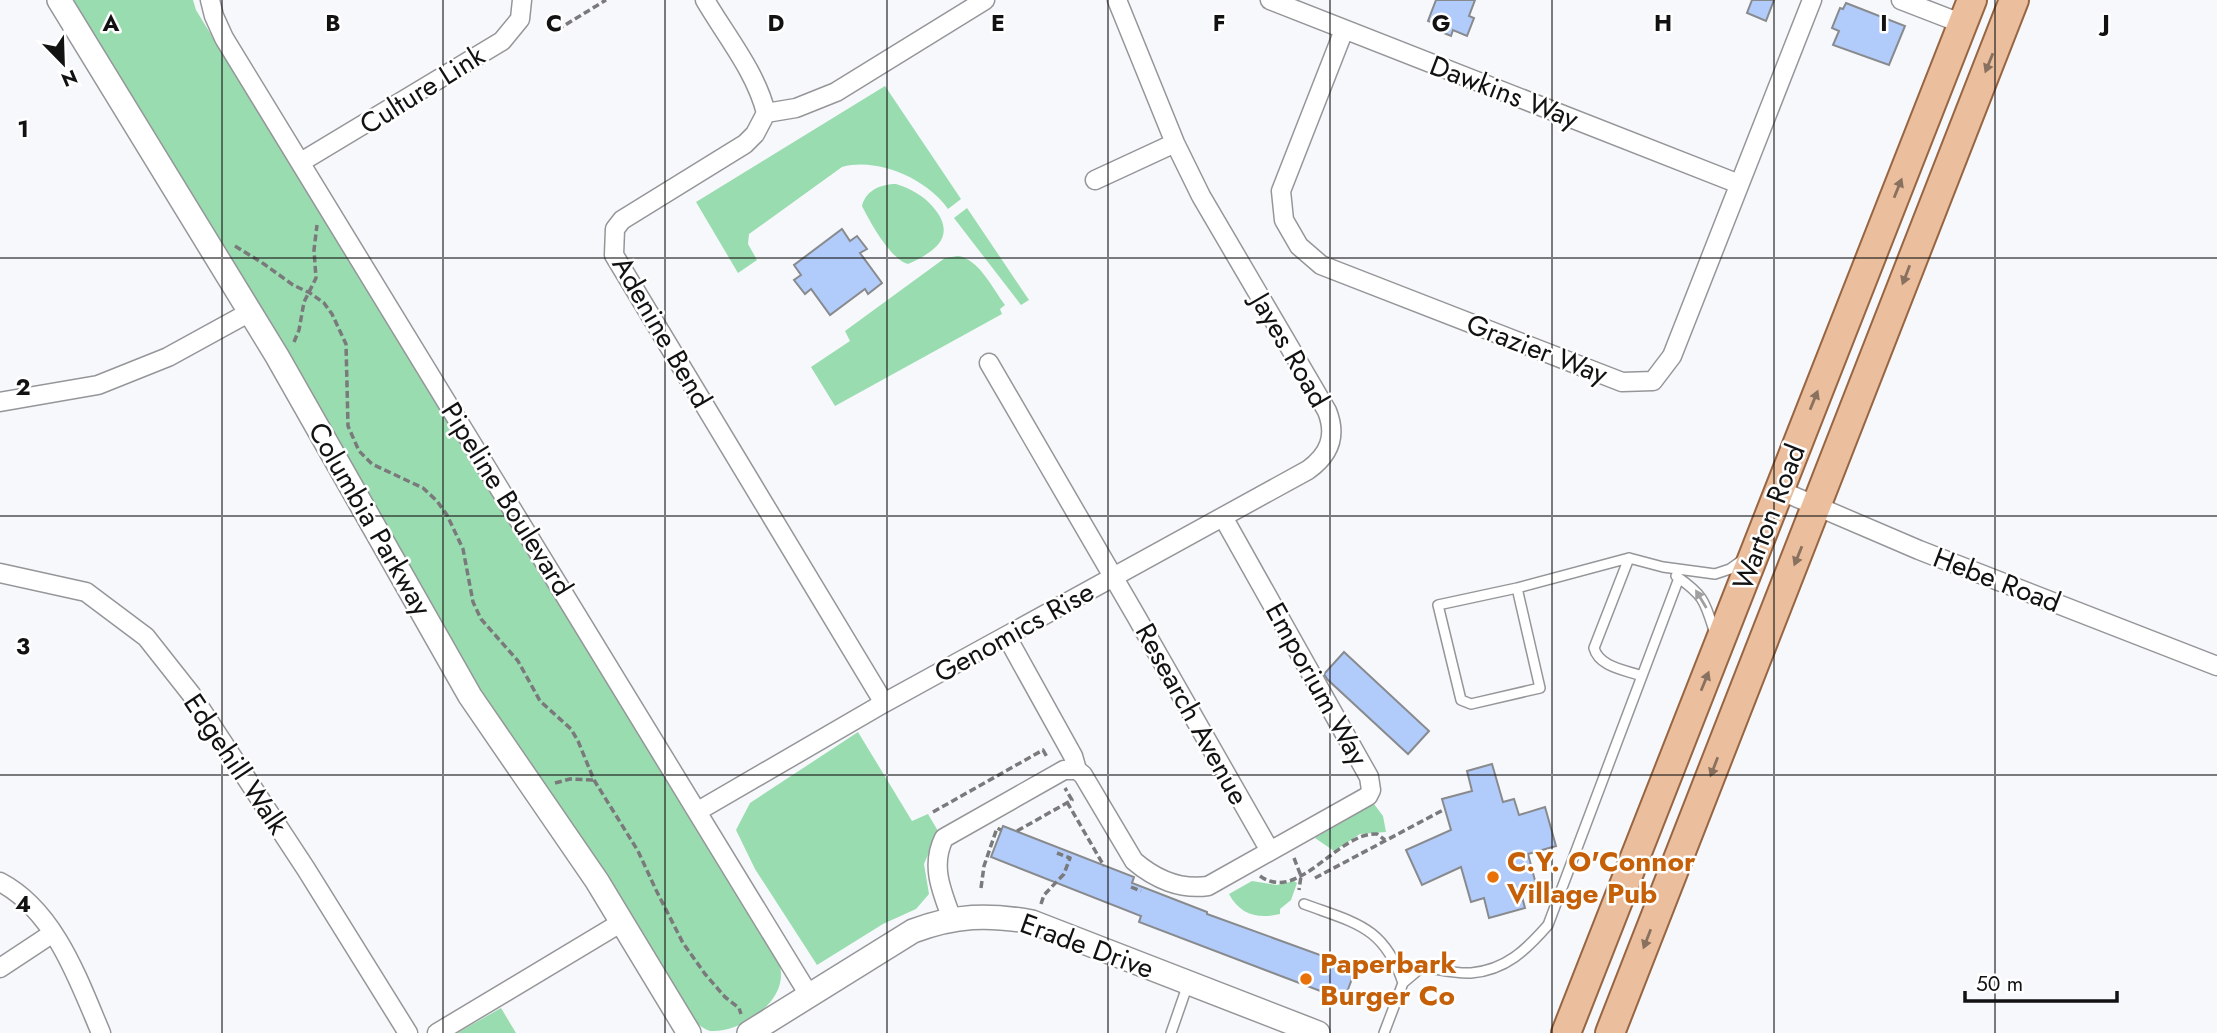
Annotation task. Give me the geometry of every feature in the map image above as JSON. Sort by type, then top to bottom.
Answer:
[{"type":"main road","name":"Warton Road","points":[[1610,1033],[2014,0]]},
{"type":"main road","name":"Warton Road","points":[[1566,1033],[1967,12]]},
{"type":"street","name":"Columbia Parkway","points":[[59,0],[250,312],[470,696],[597,881],[689,1033]]},
{"type":"street","name":"Pipeline Boulevard","points":[[210,0],[223,38],[809,995]]},
{"type":"street","name":"Culture Link","points":[[301,162],[502,41],[517,25],[522,11],[522,0]]},
{"type":"street","points":[[705,0],[754,80],[766,113],[816,102],[836,92],[985,0]]},
{"type":"street","name":"Jayes Road","points":[[1114,577],[1320,462],[1332,441],[1330,420],[1201,196],[1175,143],[1117,0]]},
{"type":"street","name":"Dawkins Way","points":[[1270,0],[1739,184]]},
{"type":"street","name":"Grazier Way","points":[[1344,30],[1281,191],[1284,220],[1299,246],[1321,265],[1622,382],[1653,381],[1672,355],[1812,0]]},
{"type":"street","points":[[1901,0],[1967,12]]},
{"type":"street","name":"Adenine Bend","points":[[766,113],[755,134],[745,144],[622,220],[615,229],[614,255],[884,703]]},
{"type":"street","points":[[1096,180],[1175,143]]},
{"type":"street","points":[[0,402],[98,385],[169,357],[250,312]]},
{"type":"street","name":"Genomics Rise","points":[[698,811],[884,703],[1114,577],[989,363]]},
{"type":"street","name":"Hebe Road","points":[[1779,490],[1919,550],[2217,666]]},
{"type":"street","name":"Emporium Way","points":[[1007,637],[1073,756],[1077,770],[1083,775],[1134,861],[1144,870],[1174,884],[1192,888],[1208,886],[1364,800],[1371,790],[1371,784],[1223,517]]},
{"type":"street","name":"Edgehill Walk","points":[[0,573],[86,592],[146,637],[191,694],[306,869],[408,1033]]},
{"type":"street","name":"Research Avenue","points":[[1114,577],[1270,852]]},
{"type":"street","points":[[952,919],[937,874],[938,849],[944,838],[1064,771],[1077,770]]},
{"type":"street","points":[[0,882],[30,903],[52,933],[66,954],[101,1033]]},
{"type":"street","name":"Erade Drive","points":[[747,1027],[809,995],[899,938],[932,924],[973,916],[1032,922],[1318,1033]]},
{"type":"street","points":[[437,1033],[622,922]]},
{"type":"street","points":[[0,968],[52,933]]},
{"type":"lane","points":[[1517,588],[1540,688],[1471,704],[1461,700],[1438,606],[1629,558],[1663,567],[1715,574],[1730,569],[1757,550]]},
{"type":"lane","points":[[1629,558],[1594,648],[1601,661],[1642,676]]},
{"type":"lane","points":[[1663,567],[1696,589],[1704,599],[1719,646]]},
{"type":"lane","points":[[1384,1033],[1403,983],[1422,967],[1470,973],[1502,965],[1526,950],[1548,925],[1679,578]]},
{"type":"lane","points":[[1300,901],[1366,927],[1382,940],[1403,983]]},
{"type":"lane","points":[[1171,1033],[1189,983]]},
{"type":"path","points":[[557,30],[606,0]]},
{"type":"path","points":[[290,348],[299,330],[302,309],[316,278],[314,250],[319,219]]},
{"type":"path","points":[[228,243],[293,285],[310,292],[324,303],[332,314],[346,344],[348,426],[359,451],[372,464],[412,481],[437,501],[452,524],[463,549],[473,602],[481,619],[518,661],[540,701],[571,729],[594,780],[638,851],[684,943],[705,974],[738,1008],[747,1027]]},
{"type":"path","points":[[553,784],[570,779],[594,780]]},
{"type":"path","points":[[1067,802],[1104,866]]},
{"type":"path","points":[[1315,878],[1445,809]]},
{"type":"path","points":[[981,888],[984,866],[997,828],[1001,830]]},
{"type":"path","points":[[1259,875],[1275,883],[1301,876],[1360,836],[1377,834],[1385,840]]},
{"type":"path","points":[[1040,906],[1044,895],[1064,874],[1070,858],[1057,853]]},
{"type":"path","points":[[1291,853],[1301,876],[1300,901]]},
{"type":"path","points":[[1066,870],[1072,872]]},
{"type":"green space","points":[[71,0],[193,0],[196,10],[774,953],[781,970],[780,984],[767,1006],[758,1014],[734,1027],[710,1031],[699,1025],[686,1009],[471,678]]},
{"type":"green space","points":[[885,86],[961,199],[948,209],[928,188],[901,173],[871,165],[842,167],[749,234],[748,244],[757,260],[738,273],[696,202]]},
{"type":"green space","points":[[896,184],[925,199],[940,217],[943,226],[940,242],[927,254],[908,264],[888,248],[862,206],[867,196],[875,189]]},
{"type":"green space","points":[[967,208],[1029,300],[1021,305],[954,218]]},
{"type":"green space","points":[[958,256],[973,263],[985,276],[1005,305],[1000,309],[1002,314],[835,406],[811,367],[850,341],[845,331],[945,258]]},
{"type":"green space","points":[[858,732],[912,821],[928,814],[938,831],[924,864],[929,894],[916,909],[883,924],[817,965],[755,869],[736,830],[750,803]]},
{"type":"green space","points":[[1374,804],[1383,816],[1386,832],[1360,834],[1334,851],[1315,838]]},
{"type":"green space","points":[[1252,881],[1277,885],[1294,881],[1297,883],[1291,900],[1280,909],[1280,914],[1264,916],[1244,911],[1229,894]]},
{"type":"green space","points":[[501,1008],[516,1033],[457,1033]]},
{"type":"building","points":[[1436,0],[1475,0],[1469,16],[1474,18],[1467,36],[1453,30],[1451,36],[1434,29],[1436,24],[1428,21]]},
{"type":"building","points":[[1752,0],[1774,0],[1766,21],[1747,13]]},
{"type":"building","points":[[1846,3],[1905,26],[1889,65],[1833,45],[1839,31],[1832,28],[1840,8],[1843,9]]},
{"type":"building","points":[[842,229],[850,241],[857,236],[867,249],[860,253],[882,283],[868,294],[865,289],[830,315],[811,289],[805,294],[794,280],[801,275],[794,265]]},
{"type":"building","points":[[1344,652],[1429,731],[1408,754],[1327,679],[1324,674]]},
{"type":"building","points":[[1492,764],[1503,802],[1514,799],[1519,815],[1545,807],[1556,846],[1528,854],[1537,888],[1521,893],[1525,908],[1489,918],[1484,898],[1471,902],[1461,867],[1422,885],[1406,850],[1451,830],[1442,799],[1472,791],[1467,771]]},
{"type":"building","points":[[1003,826],[1134,877],[1132,883],[1207,914],[1356,968],[1344,1000],[1139,922],[1141,916],[991,857]]},
{"type":"place","name":"C.Y. O'Connor Village Pub","points":[[1493,877]]},
{"type":"place","name":"Paperbark Burger Co","points":[[1306,979]]}]
